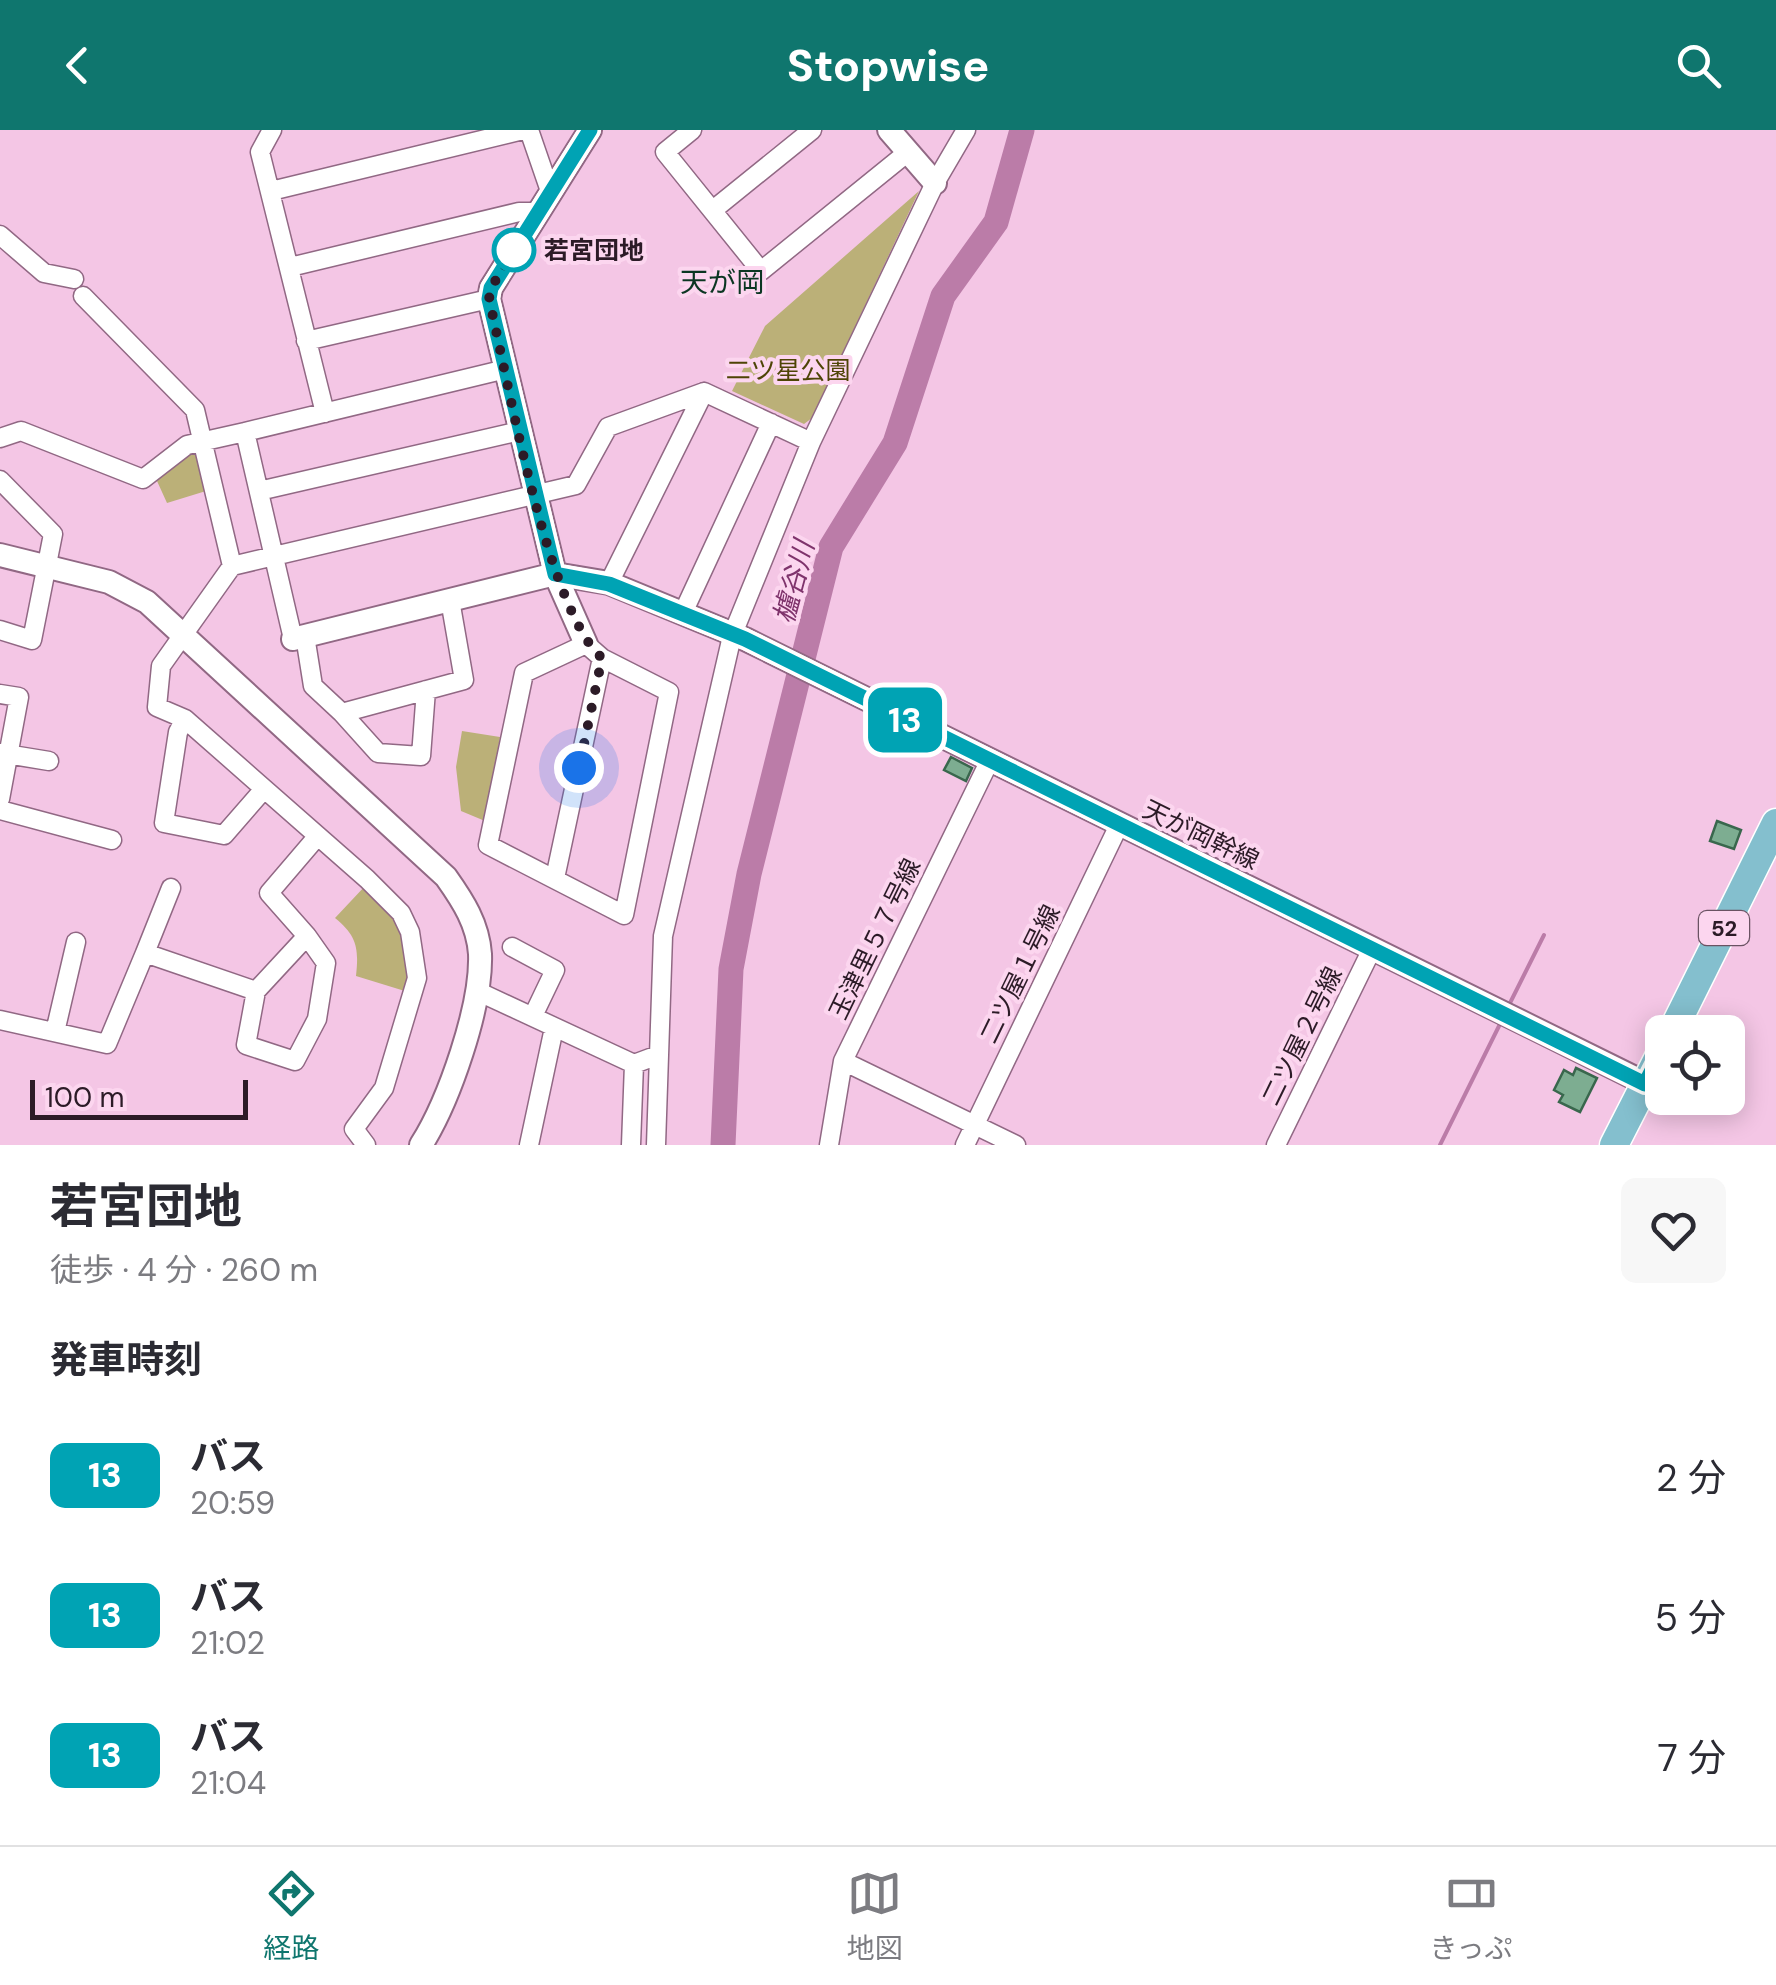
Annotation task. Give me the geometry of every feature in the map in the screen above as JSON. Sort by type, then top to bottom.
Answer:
[{"type":"main road","name":"52","points":[[1680,1015],[1776,823]]},
{"type":"main road","points":[[1614,1145],[1645,1084]]},
{"type":"street","points":[[272,130],[260,152],[325,413]]},
{"type":"street","points":[[271,191],[526,130],[550,191]]},
{"type":"street","points":[[590,130],[491,288],[489,299],[555,574],[594,651],[668,692],[624,915],[488,846],[524,673],[594,651]]},
{"type":"street","points":[[692,130],[664,152],[761,270],[908,152]]},
{"type":"street","points":[[714,210],[812,130]]},
{"type":"street","points":[[889,130],[934,183]]},
{"type":"street","points":[[656,1145],[663,936],[738,638],[811,442],[934,183],[966,130]]},
{"type":"street","points":[[290,267],[519,212],[537,212]]},
{"type":"street","points":[[0,235],[44,273],[78,288],[195,410],[232,566]]},
{"type":"street","points":[[306,342],[489,299]]},
{"type":"street","points":[[0,438],[21,431],[143,479],[187,445],[506,368]]},
{"type":"street","points":[[366,1145],[354,1129],[384,1088],[417,978],[416,953],[400,913],[185,719],[158,708],[161,666],[232,566],[576,484],[608,427],[704,392],[811,442]]},
{"type":"street","points":[[609,584],[704,392]]},
{"type":"street","points":[[682,615],[771,423]]},
{"type":"street","points":[[259,491],[520,431]]},
{"type":"street","points":[[245,432],[274,558],[313,686],[378,754],[421,756],[426,690]]},
{"type":"street","points":[[0,480],[53,534],[32,640],[0,630]]},
{"type":"street","points":[[0,555],[109,582],[147,602],[446,877],[474,923],[480,953],[477,991],[446,1092],[421,1145]]},
{"type":"street","points":[[299,638],[555,574]]},
{"type":"street","name":"天が岡幹線","points":[[555,574],[609,584],[738,638],[1645,1084]]},
{"type":"street","points":[[342,713],[464,680],[450,600]]},
{"type":"street","points":[[555,878],[594,651]]},
{"type":"street","points":[[0,694],[19,697],[4,754],[0,800]]},
{"type":"street","points":[[185,719],[178,732],[164,823],[224,836],[264,788]]},
{"type":"street","points":[[4,754],[49,761]]},
{"type":"street","name":"玉津里５７号線","points":[[828,1145],[842,1062],[989,762]]},
{"type":"street","points":[[0,810],[112,840]]},
{"type":"street","name":"二ツ屋１号線","points":[[966,1145],[1119,825]]},
{"type":"street","points":[[307,936],[256,990],[246,1044],[295,1061],[317,1019],[326,963],[307,936],[269,893],[316,838]]},
{"type":"street","points":[[0,1020],[106,1044],[171,888]]},
{"type":"street","points":[[55,1032],[76,942]]},
{"type":"street","points":[[512,947],[555,970],[533,1016]]},
{"type":"street","name":"二ツ屋２号線","points":[[1276,1145],[1372,949]]},
{"type":"street","points":[[145,953],[256,990]]},
{"type":"street","points":[[477,991],[634,1064],[658,1055]]},
{"type":"street","points":[[529,1145],[554,1028]]},
{"type":"street","points":[[842,1062],[1016,1145]]},
{"type":"street","points":[[631,1145],[634,1064]]},
{"type":"green space","name":"二ツ星公園","points":[[919,191],[812,418],[804,424],[732,391],[765,326]]},
{"type":"green space","points":[[187,454],[197,454],[206,491],[167,503],[157,481]]},
{"type":"green space","points":[[462,731],[500,737],[485,821],[461,811],[456,767]]},
{"type":"green space","points":[[366,885],[389,910],[402,933],[408,992],[356,976],[355,943],[335,918]]},
{"type":"building","points":[[951,757],[972,768],[966,781],[944,770]]},
{"type":"building","points":[[1717,821],[1741,830],[1734,849],[1710,841]]},
{"type":"building","points":[[1576,1068],[1597,1078],[1580,1112],[1559,1102],[1563,1095],[1554,1090],[1564,1070],[1573,1075]]},
{"type":"waterway","name":"櫨谷川","points":[[723,1145],[731,969],[749,874],[831,547],[895,443],[943,296],[996,222],[1022,130]]},
{"type":"waterway","points":[[1508,1007],[1544,935]]},
{"type":"waterway","points":[[1440,1145],[1502,1020]]},
{"type":"bus line","name":"13","points":[[590,130],[491,288],[489,299],[555,574],[609,584],[745,639],[1645,1084]]},
{"type":"place","name":"若宮団地","points":[[514,250]]},
{"type":"district","name":"天が岡","points":[[722,282]]},
{"type":"route","points":[[514,250],[491,288],[489,299],[555,574],[586,644],[602,658],[579,768]]}]
